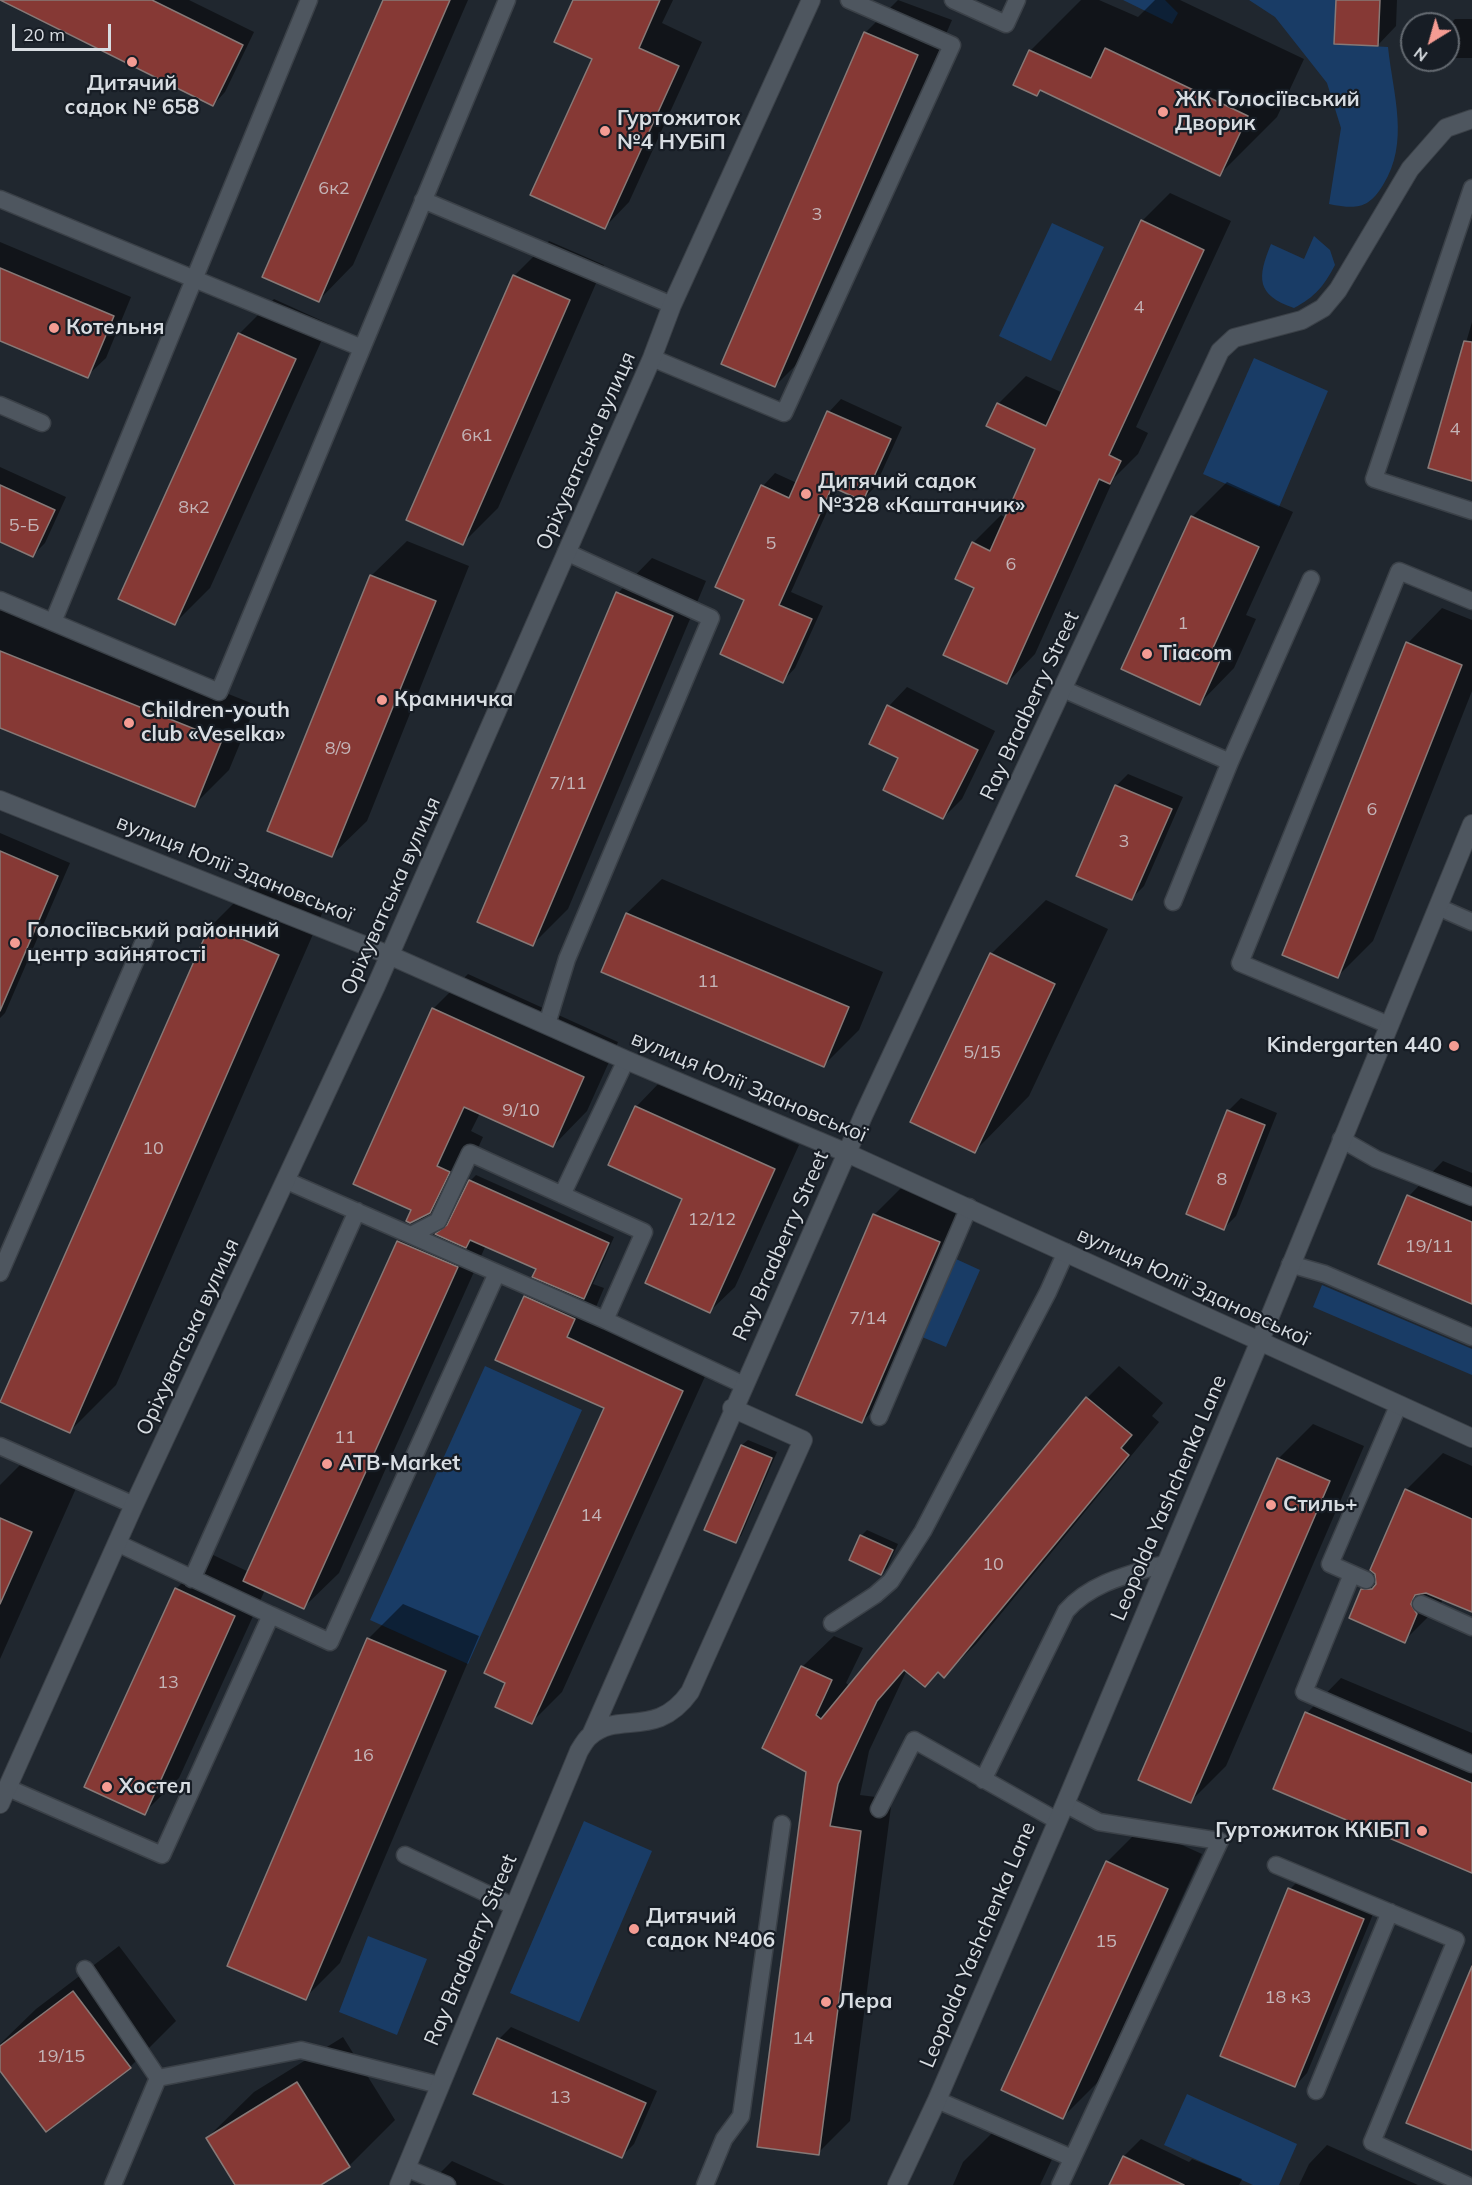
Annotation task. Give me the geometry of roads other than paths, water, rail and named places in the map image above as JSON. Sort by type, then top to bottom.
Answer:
[{"type":"street","name":"Оріхуватська вулиця","points":[[0,1804],[134,1505],[287,1181],[389,955],[652,358],[672,305],[811,0]]},
{"type":"street","name":"Ray Bradberry Street","points":[[399,2185],[579,1751],[591,1735],[732,1408],[847,1153],[1220,351],[1234,338],[1302,320],[1323,308],[1338,290],[1410,169],[1446,128],[1472,119]]},
{"type":"street","name":"вулиця Юлії Здановської","points":[[0,800],[389,955],[626,1060],[847,1153],[969,1207],[1259,1343],[1472,1438]]},
{"type":"street","name":"Leopolda Yashchenka Lane","points":[[897,2185],[937,2100],[1167,1563],[1472,824]]},
{"type":"street","points":[[591,1735],[609,1727],[663,1718],[680,1707],[690,1692],[803,1440],[732,1408]]},
{"type":"lane","points":[[53,622],[309,0]]},
{"type":"lane","points":[[0,600],[219,692],[507,0]]},
{"type":"lane","points":[[652,358],[784,413],[952,45],[849,0]]},
{"type":"lane","points":[[953,0],[1006,24],[1017,0]]},
{"type":"lane","points":[[1472,188],[1374,479],[1472,511]]},
{"type":"lane","points":[[0,199],[362,348]]},
{"type":"lane","points":[[423,200],[672,305]]},
{"type":"lane","points":[[0,405],[42,423]]},
{"type":"lane","points":[[546,1024],[567,959],[711,618],[567,552]]},
{"type":"lane","points":[[1389,1025],[1240,963],[1399,571],[1472,601]]},
{"type":"lane","points":[[1173,902],[1230,762],[1311,579]]},
{"type":"lane","points":[[1063,689],[1230,762]]},
{"type":"lane","points":[[1437,907],[1472,922]]},
{"type":"lane","points":[[0,1274],[147,934]]},
{"type":"lane","points":[[562,1195],[626,1060]]},
{"type":"lane","points":[[1341,1138],[1376,1159],[1472,1197]]},
{"type":"lane","points":[[411,1235],[438,1221],[470,1153],[644,1232],[605,1320]]},
{"type":"lane","points":[[287,1181],[605,1320],[744,1385]]},
{"type":"lane","points":[[879,1417],[969,1207]]},
{"type":"lane","points":[[192,1579],[357,1211]]},
{"type":"lane","points":[[832,1623],[875,1595],[891,1581],[923,1531],[1048,1292],[1066,1252]]},
{"type":"lane","points":[[1290,1264],[1325,1274],[1472,1336]]},
{"type":"lane","points":[[117,1543],[330,1642],[497,1273]]},
{"type":"lane","points":[[1398,1406],[1330,1564],[1359,1577],[1304,1692],[1472,1764]]},
{"type":"lane","points":[[0,1446],[134,1505]]},
{"type":"lane","points":[[983,1780],[1066,1611],[1077,1598],[1090,1590],[1167,1563]]},
{"type":"lane","points":[[1421,1604],[1472,1627]]},
{"type":"lane","points":[[8,1788],[162,1855],[271,1615]]},
{"type":"lane","points":[[879,1809],[914,1740],[983,1780],[1060,1812],[1099,1822],[1220,1841],[1060,2185]]},
{"type":"lane","points":[[705,2185],[724,2139],[741,2116],[782,1824]]},
{"type":"lane","points":[[405,1855],[513,1906]]},
{"type":"lane","points":[[1276,1864],[1456,1940],[1372,2142],[1467,2185]]},
{"type":"lane","points":[[1316,2091],[1390,1912]]},
{"type":"lane","points":[[85,1969],[158,2078]]},
{"type":"lane","points":[[158,2078],[301,2050],[439,2085]]},
{"type":"lane","points":[[113,2185],[158,2078]]},
{"type":"lane","points":[[937,2100],[1072,2158]]},
{"type":"lane","points":[[406,2168],[447,2185]]},
{"type":"place","name":"Дитячий садок № 658","points":[[132,62]]},
{"type":"place","name":"ЖК Голосіївський Дворик","points":[[1163,112]]},
{"type":"place","name":"Гуртожиток №4 НУБіП","points":[[605,131]]},
{"type":"place","name":"Котельня","points":[[54,328]]},
{"type":"place","name":"Дитячий садок №328 «Каштанчик»","points":[[806,494]]},
{"type":"place","name":"Tiacom","points":[[1147,654]]},
{"type":"place","name":"Крамничка","points":[[382,700]]},
{"type":"place","name":"Children-youth club «Veselka»","points":[[129,723]]},
{"type":"place","name":"Голосіївський районний центр зайнятості","points":[[15,943]]},
{"type":"place","name":"Kindergarten 440","points":[[1454,1046]]},
{"type":"place","name":"ATB-Market","points":[[327,1464]]},
{"type":"place","name":"Стиль+","points":[[1271,1505]]},
{"type":"place","name":"Хостел","points":[[107,1787]]},
{"type":"place","name":"Гуртожиток ККІБП","points":[[1422,1831]]},
{"type":"place","name":"Дитячий садок №406","points":[[634,1929]]},
{"type":"place","name":"Лера","points":[[826,2002]]}]
